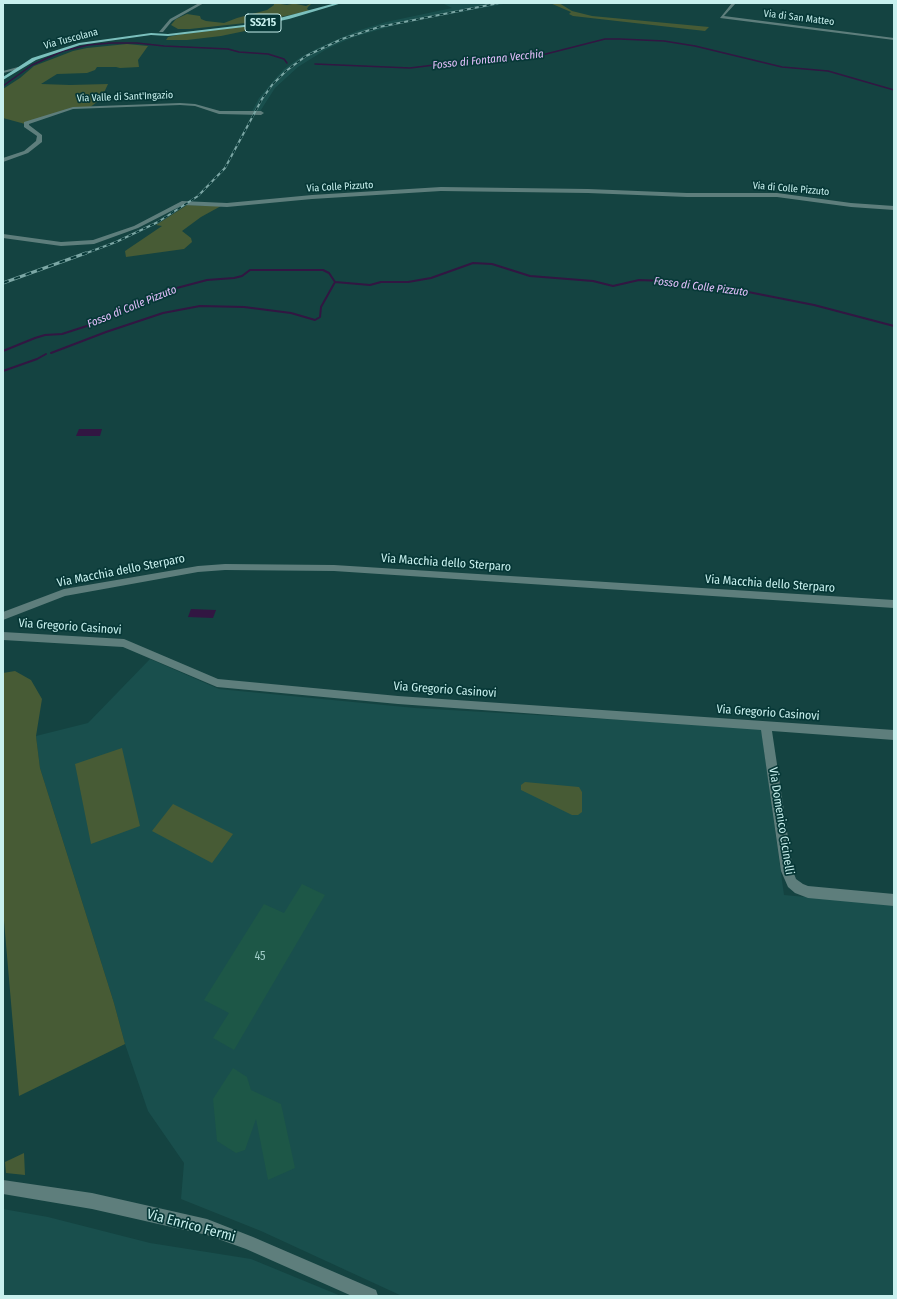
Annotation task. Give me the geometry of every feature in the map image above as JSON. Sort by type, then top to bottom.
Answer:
[{"type":"main road","name":"SS215","points":[[174,32],[265,23],[294,17],[340,3]]},
{"type":"main road","points":[[160,32],[174,32]]},
{"type":"main road","name":"Via Tuscolana","points":[[3,79],[18,68],[43,55],[74,45],[105,39],[160,32]]},
{"type":"street","points":[[160,32],[172,19],[202,3]]},
{"type":"street","name":"Via di San Matteo","points":[[734,3],[721,17],[894,39]]},
{"type":"street","points":[[168,24],[174,32]]},
{"type":"street","points":[[3,72],[18,68]]},
{"type":"street","name":"Via Valle di Sant'Ingazio","points":[[3,160],[26,152],[39,142],[40,136],[25,124],[72,108],[180,104],[195,105],[219,112],[260,113]]},
{"type":"street","name":"Via Colle Pizzuto","points":[[3,236],[58,244],[96,242],[136,227],[176,205],[185,203],[227,204],[312,197],[447,189],[588,191],[687,195]]},
{"type":"street","name":"Via di Colle Pizzuto","points":[[687,195],[777,195],[851,205],[894,208]]},
{"type":"street","name":"Via Macchia dello Sterparo","points":[[3,616],[64,593],[192,570],[217,567],[334,568],[894,604]]},
{"type":"street","name":"Via Gregorio Casinovi","points":[[3,636],[124,642],[217,683],[398,700],[894,735]]},
{"type":"street","name":"Via Domenico Cicinelli","points":[[766,726],[787,871],[792,884],[799,889],[808,892],[894,900]]},
{"type":"street","name":"Via Enrico Fermi","points":[[3,1187],[92,1201],[207,1227],[248,1242],[370,1296]]},
{"type":"shaded area","points":[[442,3],[509,3],[402,23],[342,42],[325,50],[298,67],[275,88],[259,113],[251,113],[259,98],[275,79],[284,69],[301,57],[357,31],[386,22],[452,8]]},
{"type":"shaded area","points":[[79,429],[102,429],[100,436],[76,436]]},
{"type":"shaded area","points":[[191,609],[216,610],[213,618],[188,617]]},
{"type":"shaded area","points":[[150,659],[219,689],[415,708],[761,728],[784,895],[894,905],[894,1296],[402,1296],[261,1231],[181,1199],[184,1163],[148,1111],[125,1044],[114,1003],[40,768],[36,736],[88,723]]},
{"type":"shaded area","points":[[3,1209],[48,1217],[150,1243],[251,1259],[341,1296],[3,1296]]},
{"type":"green space","points":[[274,3],[287,5],[297,3],[296,4],[306,6],[312,3],[307,9],[310,11],[255,22],[190,29],[178,29],[171,25],[176,19],[187,14],[200,16],[201,19],[206,21],[224,23],[267,10],[274,5]]},
{"type":"green space","points":[[550,3],[559,3],[572,11],[592,16],[709,27],[705,31],[573,16],[569,14],[571,12]]},
{"type":"green space","points":[[265,24],[269,26],[221,36],[187,40],[166,40],[168,37],[182,34]]},
{"type":"green space","points":[[127,44],[148,46],[138,60],[139,67],[97,67],[95,70],[87,73],[57,74],[41,84],[108,84],[101,99],[89,108],[73,108],[25,124],[3,118],[3,89],[20,78],[34,66],[73,51]]},
{"type":"green space","points":[[187,205],[221,206],[201,217],[182,231],[191,238],[192,242],[184,249],[126,257],[125,251],[162,226],[156,225]]},
{"type":"green space","points":[[15,671],[31,680],[42,699],[36,736],[40,768],[114,1003],[125,1044],[19,1096],[3,909],[3,673]]},
{"type":"green space","points":[[122,748],[140,826],[91,844],[75,764]]},
{"type":"green space","points":[[525,782],[579,787],[582,792],[582,812],[578,815],[572,815],[521,790],[521,785]]},
{"type":"green space","points":[[173,804],[233,834],[212,863],[152,831]]},
{"type":"green space","points":[[24,1153],[25,1175],[6,1173],[5,1162]]},
{"type":"building","points":[[302,884],[325,895],[234,1050],[213,1038],[229,1013],[204,1000],[264,904],[284,913]]},
{"type":"building","points":[[233,1068],[247,1077],[251,1090],[281,1104],[295,1168],[268,1180],[256,1119],[245,1150],[236,1153],[217,1141],[213,1099]]},
{"type":"waterway","name":"Fosso di Fontana Vecchia","points":[[315,64],[410,68],[499,57],[542,55],[605,39],[620,39],[664,41],[695,46],[782,67],[828,71],[894,90]]},
{"type":"waterway","name":"Fosso di Fontana Vecchia","points":[[3,86],[32,65],[63,51],[88,45],[111,43],[137,43],[164,46],[228,49],[239,52],[268,54],[284,59],[287,63]]},
{"type":"waterway","name":"Fosso di Colle Pizzuto","points":[[335,282],[370,285],[381,282],[408,282],[431,278],[473,263],[492,264],[530,276],[593,281],[613,286],[639,280],[664,281],[738,290],[814,305],[894,326]]},
{"type":"waterway","name":"Fosso di Colle Pizzuto","points":[[3,351],[35,338],[45,335],[62,334],[93,324],[173,289],[207,280],[234,278],[242,276],[250,270],[323,270],[329,273],[335,282]]},
{"type":"waterway","points":[[51,353],[106,332],[163,313],[200,306],[244,307],[291,313],[315,320],[320,317],[321,307],[335,282]]},
{"type":"waterway","points":[[3,371],[37,359],[46,354]]},
{"type":"railway","points":[[84,254],[116,242],[158,222],[198,196],[225,168],[262,99],[272,85],[286,71],[306,56],[342,39],[379,27],[499,3]]},
{"type":"railway","points":[[3,283],[86,253]]}]
